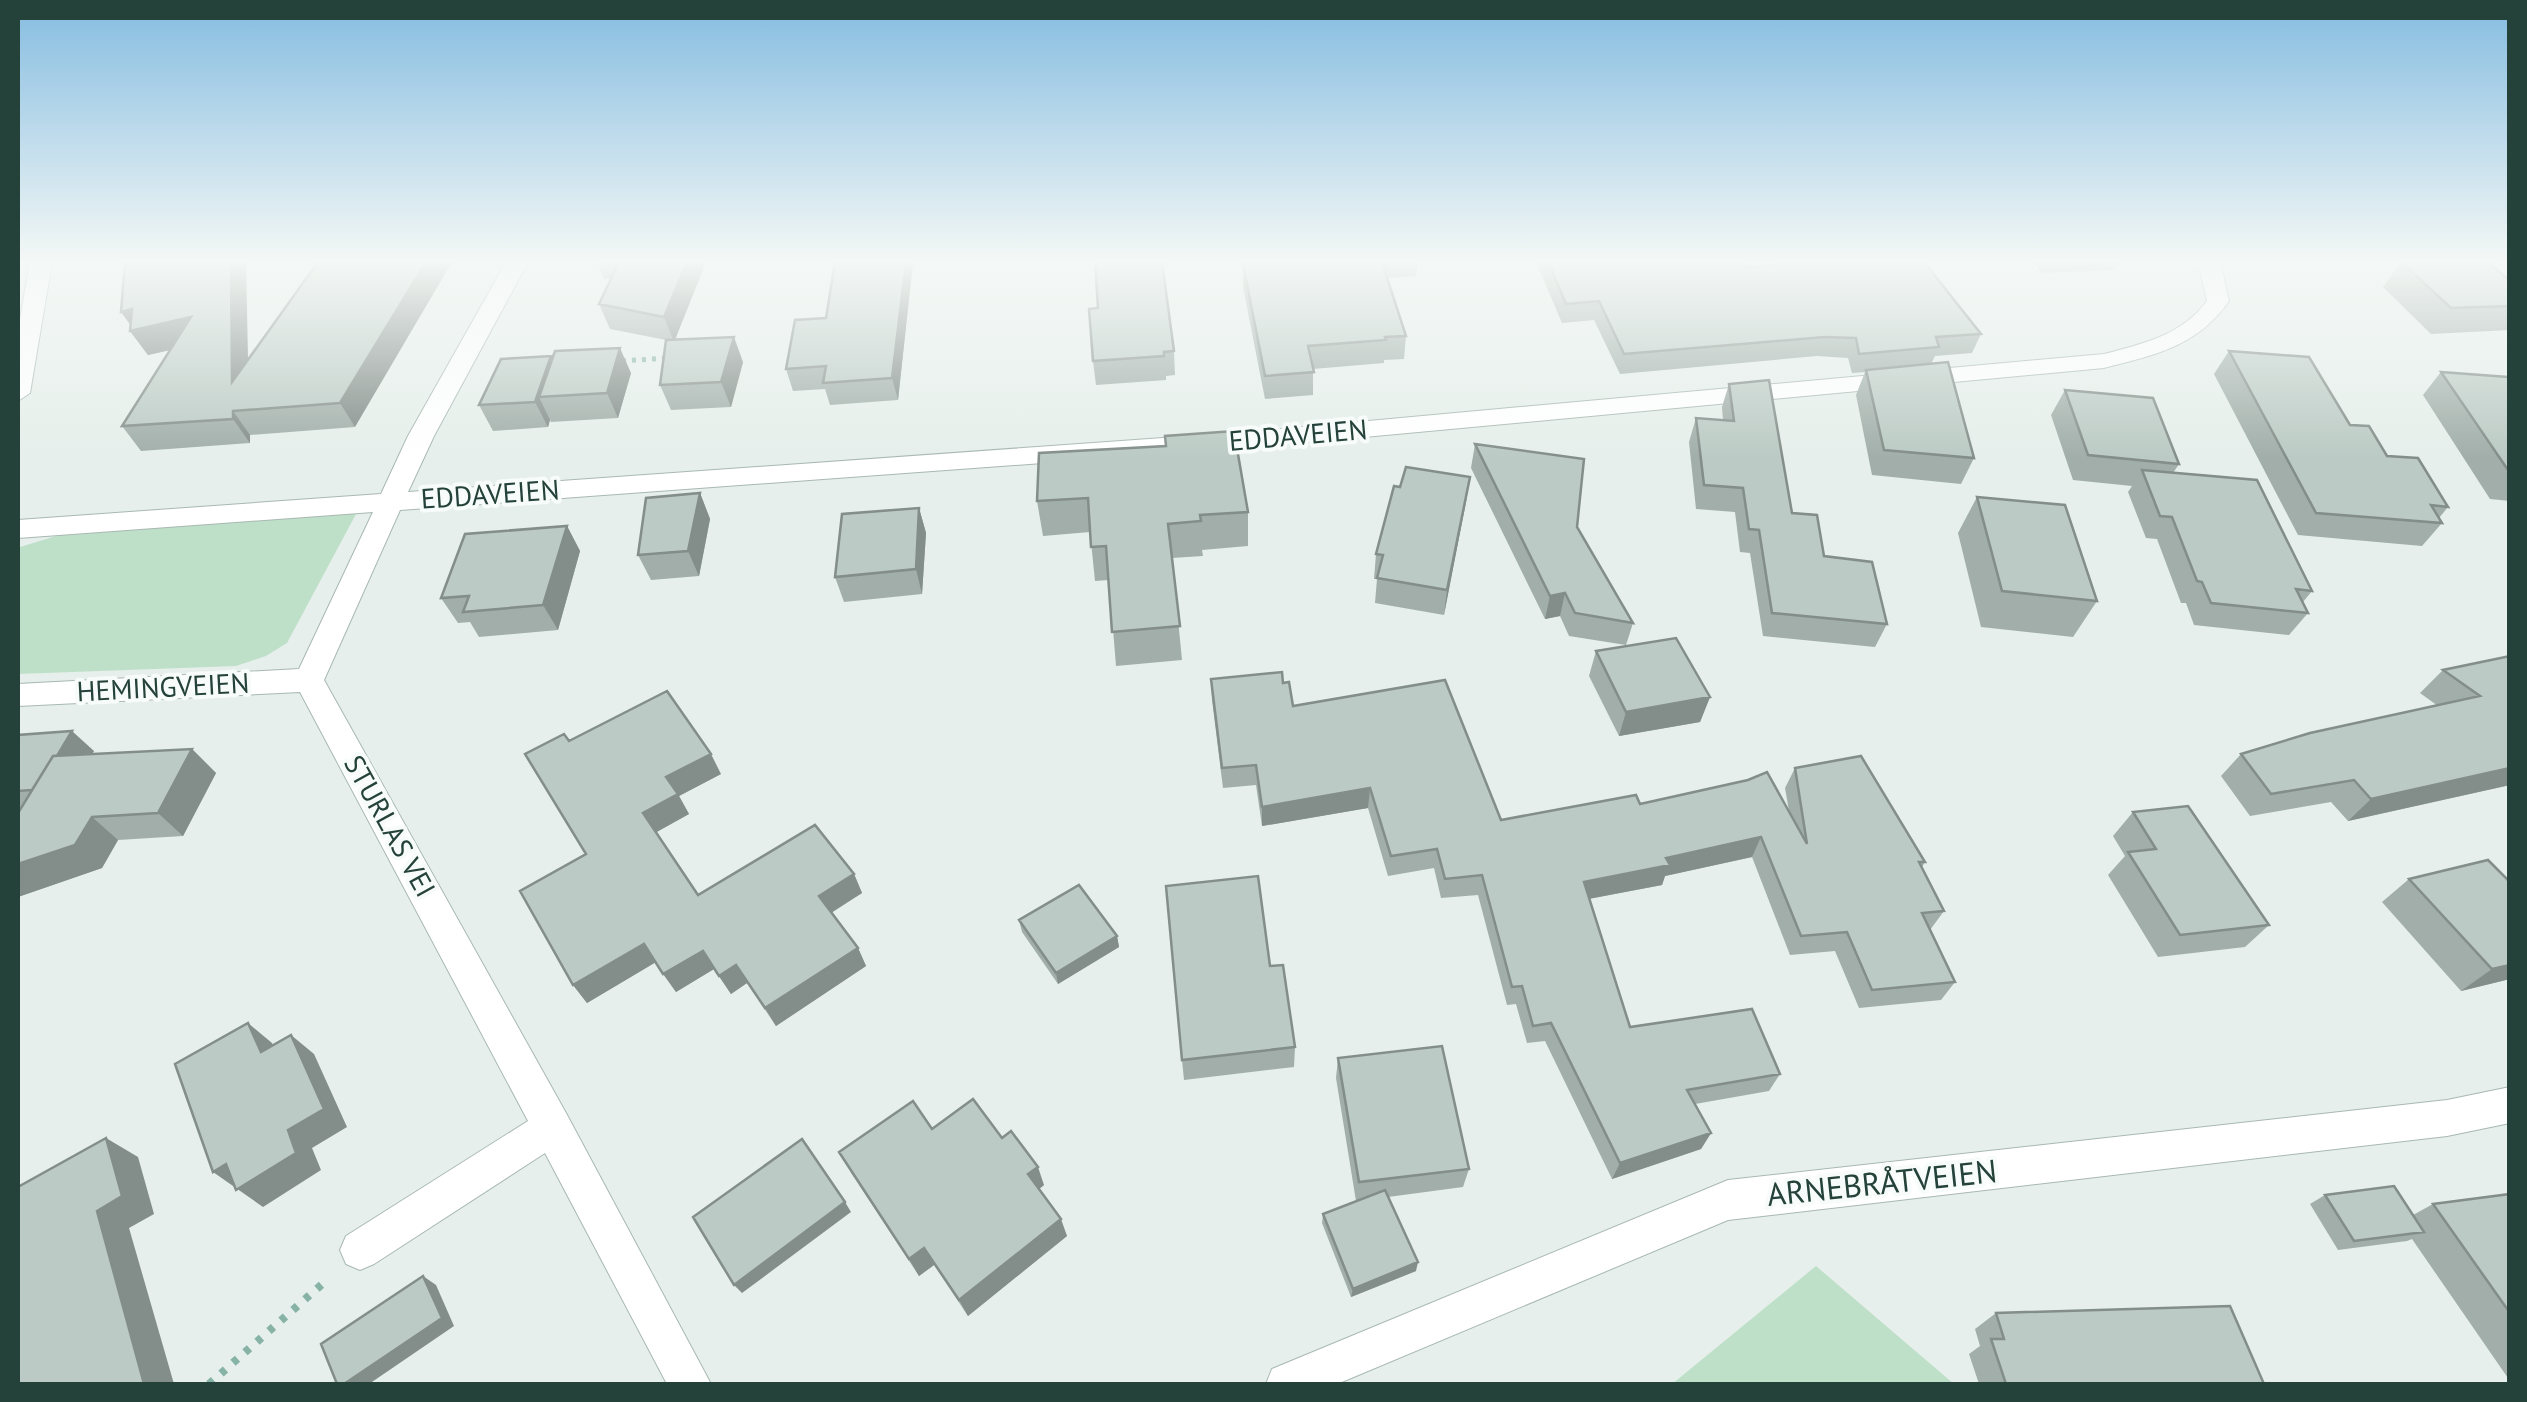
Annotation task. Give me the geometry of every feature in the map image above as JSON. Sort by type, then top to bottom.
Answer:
[{"type":"street","points":[[18,393],[29,327]]},
{"type":"street","points":[[309,680],[390,501],[480,327]]},
{"type":"street","name":"EDDAVEIEN","points":[[18,529],[1248,440],[2104,361],[2171,344],[2196,327]]},
{"type":"street","name":"HEMINGVEIEN","points":[[18,694],[309,680]]},
{"type":"street","name":"STURLAS VEI","points":[[309,680],[690,1384]]},
{"type":"street","name":"ARNEBRÅTVEIEN","points":[[1287,1384],[1728,1200],[2447,1118],[2510,1105]]},
{"type":"street","points":[[360,1250],[552,1126]]},
{"type":"path","points":[[610,362],[684,357]]},
{"type":"path","points":[[209,1384],[360,1250]]},
{"type":"green space","points":[[356,514],[287,643],[266,656],[236,666],[18,674],[20,547],[69,532],[70,535]]},
{"type":"green space","points":[[1816,1266],[1954,1384],[1672,1384]]},
{"type":"building","points":[[184,327],[232,327],[232,382],[271,327],[386,327],[340,403],[233,411],[233,419],[122,426]]},
{"type":"building","points":[[794,327],[898,327],[892,378],[823,383],[826,366],[786,369]]},
{"type":"building","points":[[1090,327],[1171,327],[1174,351],[1164,352],[1164,356],[1093,361]]},
{"type":"building","points":[[1255,327],[1403,327],[1406,336],[1308,346],[1314,372],[1265,376]]},
{"type":"building","points":[[1611,327],[1976,327],[1981,334],[1936,337],[1939,347],[1859,354],[1856,338],[1824,337],[1624,354]]},
{"type":"building","points":[[734,337],[721,382],[660,385],[666,340]]},
{"type":"building","points":[[620,348],[607,393],[539,397],[555,351]]},
{"type":"building","points":[[2229,351],[2309,357],[2350,425],[2369,426],[2387,456],[2418,458],[2448,507],[2431,505],[2442,523],[2316,513]]},
{"type":"building","points":[[551,356],[535,402],[479,405],[501,359]]},
{"type":"building","points":[[1948,362],[1974,458],[1884,450],[1866,370]]},
{"type":"building","points":[[2441,372],[2510,379],[2510,473]]},
{"type":"building","points":[[1769,380],[1792,513],[1817,515],[1824,556],[1872,562],[1887,624],[1772,613],[1759,530],[1749,529],[1743,488],[1704,485],[1696,418],[1734,421],[1729,384]]},
{"type":"building","points":[[2065,390],[2153,398],[2179,464],[2088,455]]},
{"type":"building","points":[[1234,431],[1248,512],[1200,515],[1201,521],[1168,524],[1180,626],[1112,632],[1106,546],[1091,547],[1088,498],[1037,501],[1039,453],[1166,446],[1165,436]]},
{"type":"building","points":[[1475,444],[1584,459],[1577,527],[1633,623],[1575,613],[1565,593],[1550,596]]},
{"type":"building","points":[[1406,467],[1470,477],[1447,590],[1377,578],[1383,555],[1376,554],[1394,486],[1400,487]]},
{"type":"building","points":[[2142,470],[2257,480],[2312,591],[2296,589],[2308,613],[2211,603],[2202,582],[2197,581],[2172,517],[2160,516]]},
{"type":"building","points":[[700,493],[688,551],[638,555],[646,498]]},
{"type":"building","points":[[1977,497],[2065,505],[2097,601],[2002,591]]},
{"type":"building","points":[[919,508],[916,569],[835,577],[842,514]]},
{"type":"building","points":[[567,526],[543,605],[463,612],[469,596],[441,598],[465,534]]},
{"type":"building","points":[[1676,638],[1710,697],[1626,712],[1596,651]]},
{"type":"building","points":[[2510,656],[2510,768],[2371,799],[2354,780],[2271,794],[2241,754],[2310,733],[2480,696],[2443,670]]},
{"type":"building","points":[[1282,672],[1283,683],[1289,682],[1293,706],[1445,680],[1501,820],[1636,795],[1640,804],[1748,780],[1767,772],[1807,844],[1795,768],[1861,756],[1925,862],[1919,862],[1944,911],[1922,913],[1955,982],[1872,990],[1847,932],[1801,936],[1761,837],[1666,858],[1670,865],[1584,882],[1630,1027],[1752,1009],[1780,1074],[1687,1090],[1711,1133],[1620,1163],[1551,1023],[1533,1026],[1522,986],[1512,987],[1482,875],[1445,879],[1437,849],[1391,856],[1370,788],[1262,807],[1256,765],[1222,768],[1211,679]]},
{"type":"building","points":[[667,691],[711,754],[666,777],[678,794],[643,813],[698,895],[815,825],[854,874],[819,896],[858,948],[765,1008],[736,965],[719,976],[703,951],[663,974],[644,944],[573,985],[520,891],[586,854],[525,754],[564,734],[569,741]]},
{"type":"building","points":[[72,731],[32,790],[18,791],[18,735]]},
{"type":"building","points":[[192,749],[158,813],[92,817],[75,845],[18,864],[18,813],[53,756]]},
{"type":"building","points":[[2188,806],[2269,925],[2180,935],[2128,852],[2156,849],[2133,812]]},
{"type":"building","points":[[2488,860],[2510,882],[2510,965],[2492,969],[2409,879]]},
{"type":"building","points":[[1258,876],[1270,966],[1283,965],[1295,1047],[1182,1060],[1166,886]]},
{"type":"building","points":[[1079,885],[1117,936],[1056,973],[1019,920]]},
{"type":"building","points":[[248,1023],[261,1052],[291,1035],[324,1109],[288,1130],[296,1153],[236,1190],[226,1164],[213,1172],[175,1064]]},
{"type":"building","points":[[1442,1046],[1469,1169],[1359,1182],[1338,1058]]},
{"type":"building","points":[[973,1099],[1002,1138],[1011,1131],[1038,1167],[1028,1174],[1061,1219],[959,1300],[924,1248],[909,1259],[839,1152],[913,1101],[932,1129]]},
{"type":"building","points":[[106,1138],[122,1196],[97,1211],[144,1384],[18,1384],[18,1187]]},
{"type":"building","points":[[802,1139],[845,1202],[734,1285],[693,1217]]},
{"type":"building","points":[[2394,1186],[2424,1232],[2354,1241],[2325,1195]]},
{"type":"building","points":[[1385,1190],[1418,1262],[1353,1289],[1323,1214]]},
{"type":"building","points":[[2510,1194],[2510,1313],[2433,1204]]},
{"type":"building","points":[[423,1276],[442,1318],[344,1384],[337,1384],[321,1344]]},
{"type":"building","points":[[2230,1306],[2264,1384],[2006,1384],[1991,1339],[2004,1339],[1996,1313]]}]
